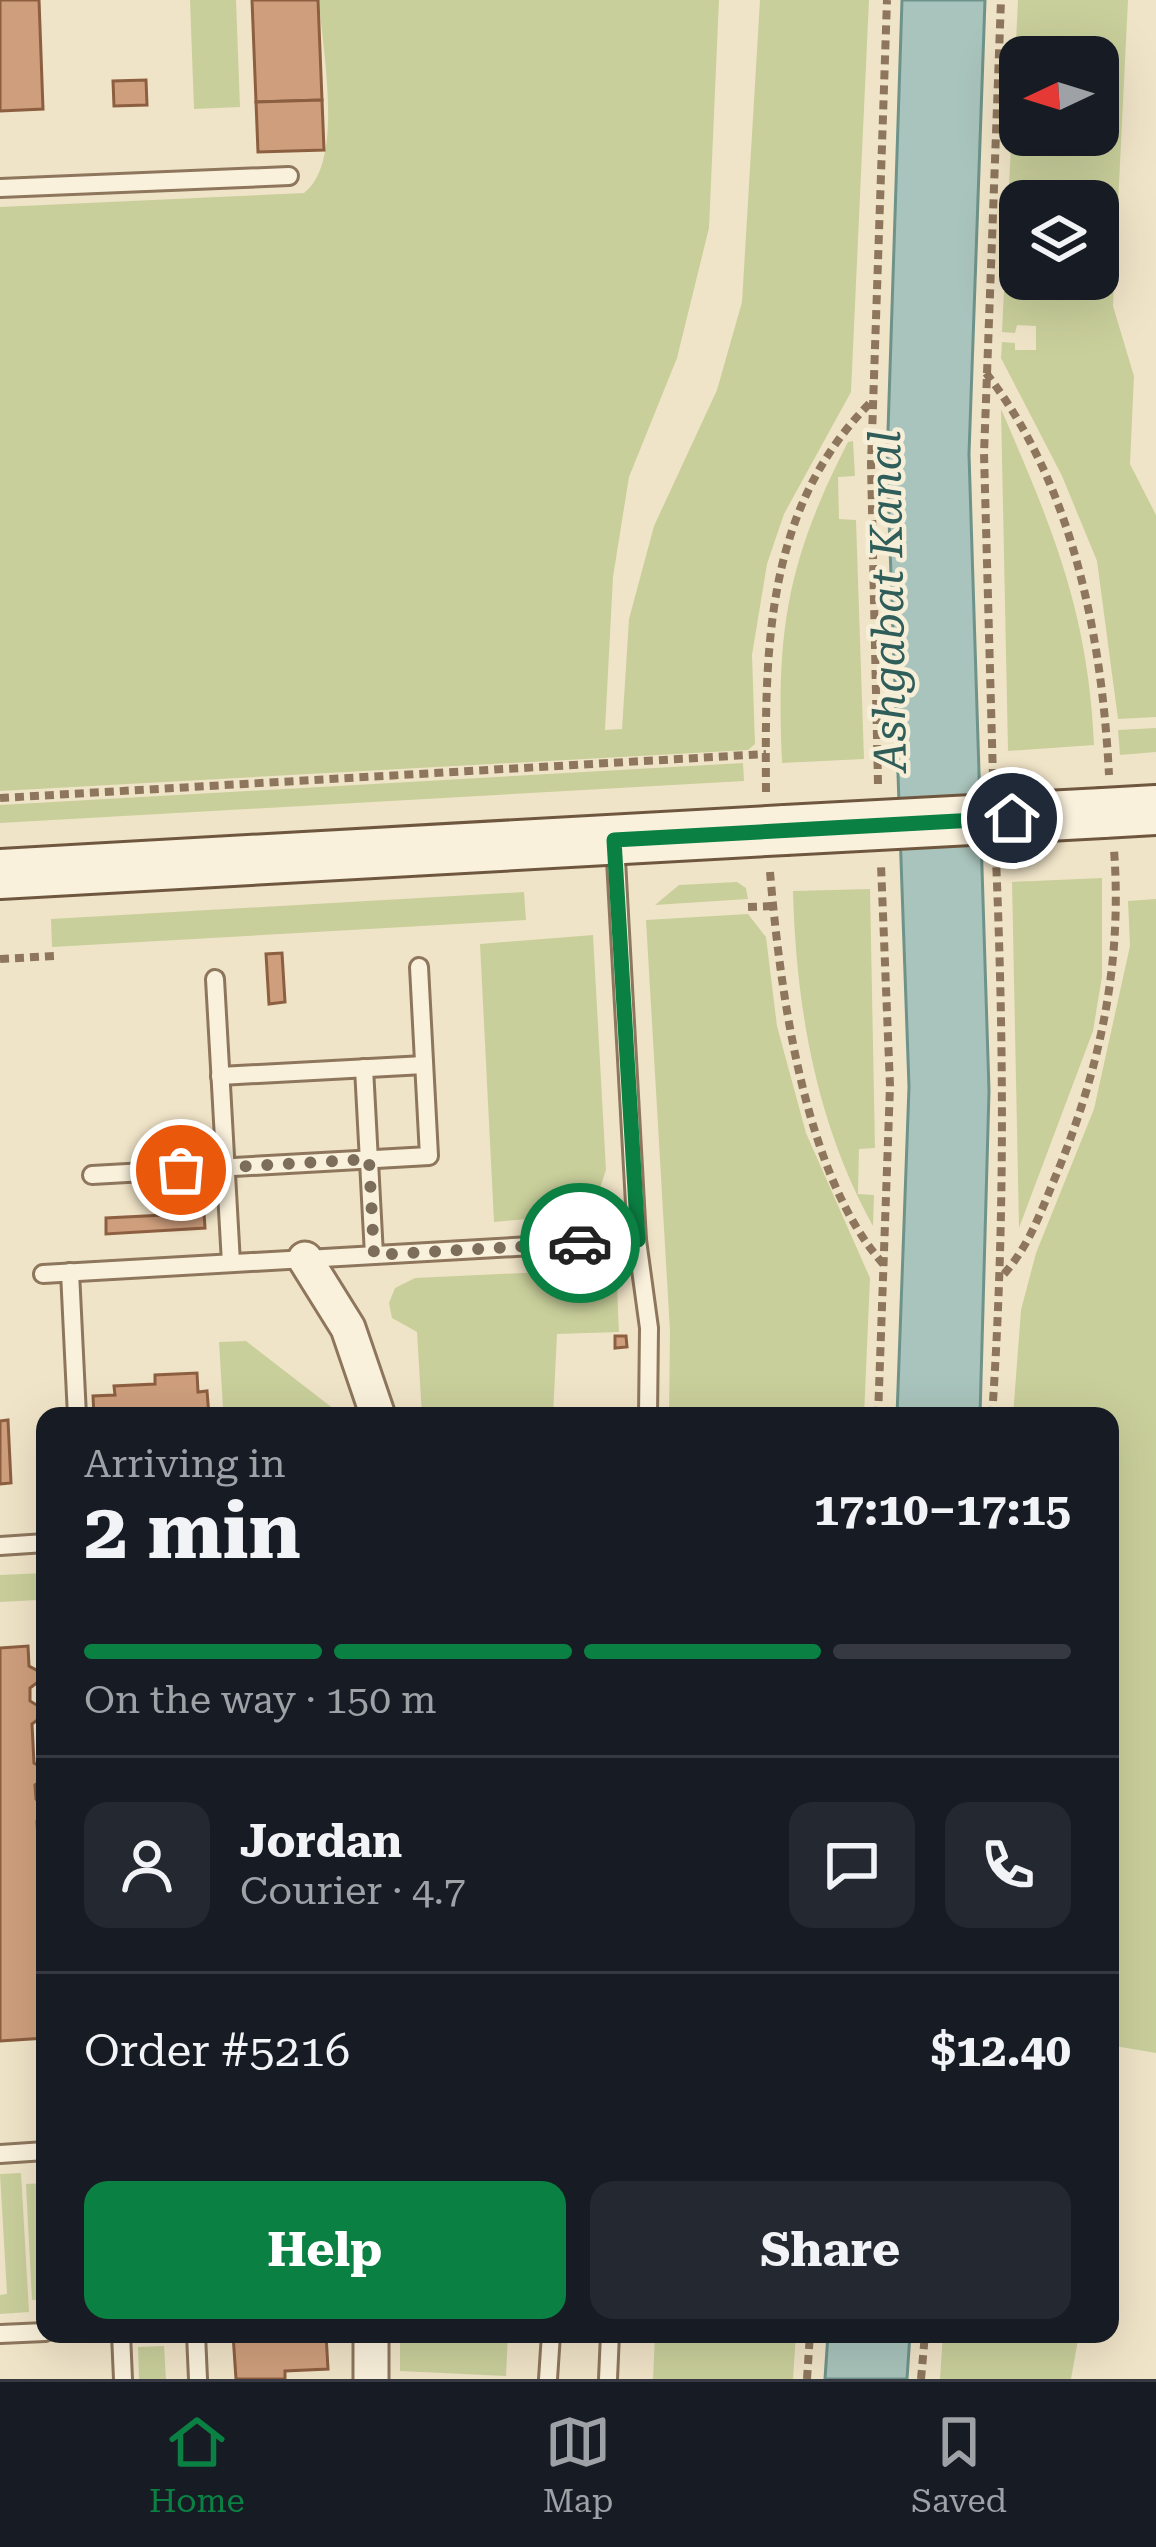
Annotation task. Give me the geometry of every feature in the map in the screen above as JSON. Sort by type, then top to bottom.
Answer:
[{"type":"street","points":[[0,874],[1156,810]]},
{"type":"street","points":[[305,1259],[348,1328],[375,1407]]},
{"type":"street","points":[[370,2379],[371,2343]]},
{"type":"lane","points":[[0,188],[289,176]]},
{"type":"lane","points":[[614,840],[638,1240],[649,1328],[648,1407]]},
{"type":"lane","points":[[92,1175],[429,1156],[418,967]]},
{"type":"lane","points":[[215,979],[231,1263]]},
{"type":"lane","points":[[220,1076],[424,1065]]},
{"type":"lane","points":[[364,1068],[374,1255]]},
{"type":"lane","points":[[43,1274],[638,1240]]},
{"type":"lane","points":[[70,1272],[76,1407]]},
{"type":"lane","points":[[0,1546],[36,1544]]},
{"type":"lane","points":[[0,2154],[36,2152]]},
{"type":"lane","points":[[0,2334],[36,2332]]},
{"type":"lane","points":[[121,2343],[123,2379]]},
{"type":"lane","points":[[196,2343],[198,2379]]},
{"type":"lane","points":[[548,2379],[550,2343]]},
{"type":"lane","points":[[608,2379],[610,2343]]},
{"type":"path","points":[[879,803],[872,401],[887,0]]},
{"type":"path","points":[[993,792],[984,454],[1001,0]]},
{"type":"path","points":[[0,798],[766,754],[766,644],[778,575],[823,464],[872,401]]},
{"type":"path","points":[[993,1407],[1004,1257],[1005,1088],[995,837]]},
{"type":"path","points":[[879,1407],[890,1085],[881,850]]},
{"type":"path","points":[[748,907],[773,902],[790,1036],[812,1118],[847,1208],[868,1247],[887,1268]]},
{"type":"path","points":[[0,959],[54,956]]},
{"type":"path","points":[[807,2379],[809,2343]]},
{"type":"path","points":[[921,2379],[924,2343]]},
{"type":"green space","points":[[190,0],[236,0],[240,107],[194,109]]},
{"type":"green space","points":[[319,0],[719,0],[709,228],[677,358],[629,477],[613,577],[605,730],[622,729],[629,619],[654,526],[717,390],[742,302],[760,0],[869,0],[851,392],[784,514],[767,564],[752,655],[755,744],[748,750],[0,791],[0,207],[304,193],[317,178],[328,131]]},
{"type":"green space","points":[[1018,0],[1128,0],[1119,184],[1009,180],[1010,156],[1119,156],[1119,36],[1016,36]]},
{"type":"green space","points":[[1004,300],[1113,300],[1134,376],[1130,464],[1156,515],[1156,717],[1118,719],[1097,561],[1062,476],[1001,358],[1002,342],[1015,343],[1015,350],[1036,350],[1036,326],[1017,325],[1015,333],[1002,332]]},
{"type":"green space","points":[[1001,409],[1065,572],[1084,653],[1094,745],[1008,751]]},
{"type":"green space","points":[[853,441],[855,476],[838,477],[839,519],[856,520],[864,759],[782,763],[781,674],[790,598],[811,524],[848,442]]},
{"type":"green space","points":[[1156,728],[1156,752],[1120,755],[1118,730]]},
{"type":"green space","points":[[743,763],[744,781],[0,823],[0,805]]},
{"type":"green space","points":[[1102,878],[1102,977],[1093,1031],[1019,1228],[1012,882]]},
{"type":"green space","points":[[737,882],[746,888],[748,899],[655,905],[679,885]]},
{"type":"green space","points":[[870,889],[875,1148],[859,1149],[858,1194],[874,1195],[873,1226],[853,1187],[823,1105],[805,1021],[793,891]]},
{"type":"green space","points":[[524,892],[526,920],[52,947],[51,919]]},
{"type":"green space","points":[[1156,899],[1156,2053],[1119,2047],[1119,1407],[1014,1407],[1021,1310],[1036,1253],[1094,1109],[1130,946],[1128,901]]},
{"type":"green space","points":[[748,914],[766,937],[777,1026],[806,1133],[870,1278],[864,1407],[669,1407],[670,1331],[646,920]]},
{"type":"green space","points":[[593,935],[606,1170],[598,1194],[579,1214],[494,1222],[480,944]]},
{"type":"green space","points":[[607,1269],[617,1287],[619,1332],[557,1334],[553,1407],[421,1407],[417,1332],[392,1318],[389,1303],[395,1288],[415,1278]]},
{"type":"green space","points":[[246,1341],[331,1407],[223,1407],[219,1342]]},
{"type":"green space","points":[[36,1573],[36,1600],[0,1602],[0,1575]]},
{"type":"green space","points":[[21,2173],[29,2312],[0,2314],[0,2295],[7,2294],[0,2174]]},
{"type":"green space","points":[[36,2183],[36,2300],[32,2300],[26,2184]]},
{"type":"green space","points":[[400,2343],[508,2343],[506,2376],[400,2371]]},
{"type":"green space","points":[[655,2343],[795,2343],[793,2379],[653,2379]]},
{"type":"green space","points":[[942,2343],[1077,2343],[1071,2379],[940,2379]]},
{"type":"green space","points":[[164,2346],[166,2379],[139,2379],[138,2347]]},
{"type":"water","points":[[902,0],[985,0],[969,454],[989,1091],[980,1407],[897,1407],[909,1087],[887,462]]},
{"type":"water","points":[[827,2343],[909,2343],[907,2379],[825,2379]]},
{"type":"building","points":[[0,0],[39,0],[43,109],[0,111]]},
{"type":"building","points":[[252,0],[318,0],[322,100],[256,102]]},
{"type":"building","points":[[146,80],[147,105],[114,106],[113,81]]},
{"type":"building","points":[[322,100],[324,150],[258,152],[256,102]]},
{"type":"building","points":[[282,953],[285,1002],[269,1004],[266,954]]},
{"type":"building","points":[[204,1213],[205,1228],[106,1234],[106,1218]]},
{"type":"building","points":[[615,1336],[626,1336],[627,1347],[615,1348]]},
{"type":"building","points":[[197,1373],[198,1392],[207,1391],[208,1407],[94,1407],[93,1396],[115,1395],[114,1386],[155,1384],[155,1375]]},
{"type":"building","points":[[8,1420],[11,1483],[0,1484],[0,1421]]},
{"type":"building","points":[[28,1646],[29,1666],[36,1670],[30,1701],[36,1705],[32,1724],[36,2039],[0,2041],[0,1648]]},
{"type":"building","points":[[234,2343],[327,2343],[328,2369],[285,2371],[285,2379],[236,2379]]},
{"type":"way so far","points":[[181,1170],[369,1159],[374,1255],[580,1243]]},
{"type":"route","points":[[580,1243],[638,1240],[614,840],[1012,818]]},
{"type":"water label","name":"Ashgabat Kanal","points":[[887,601]]}]
